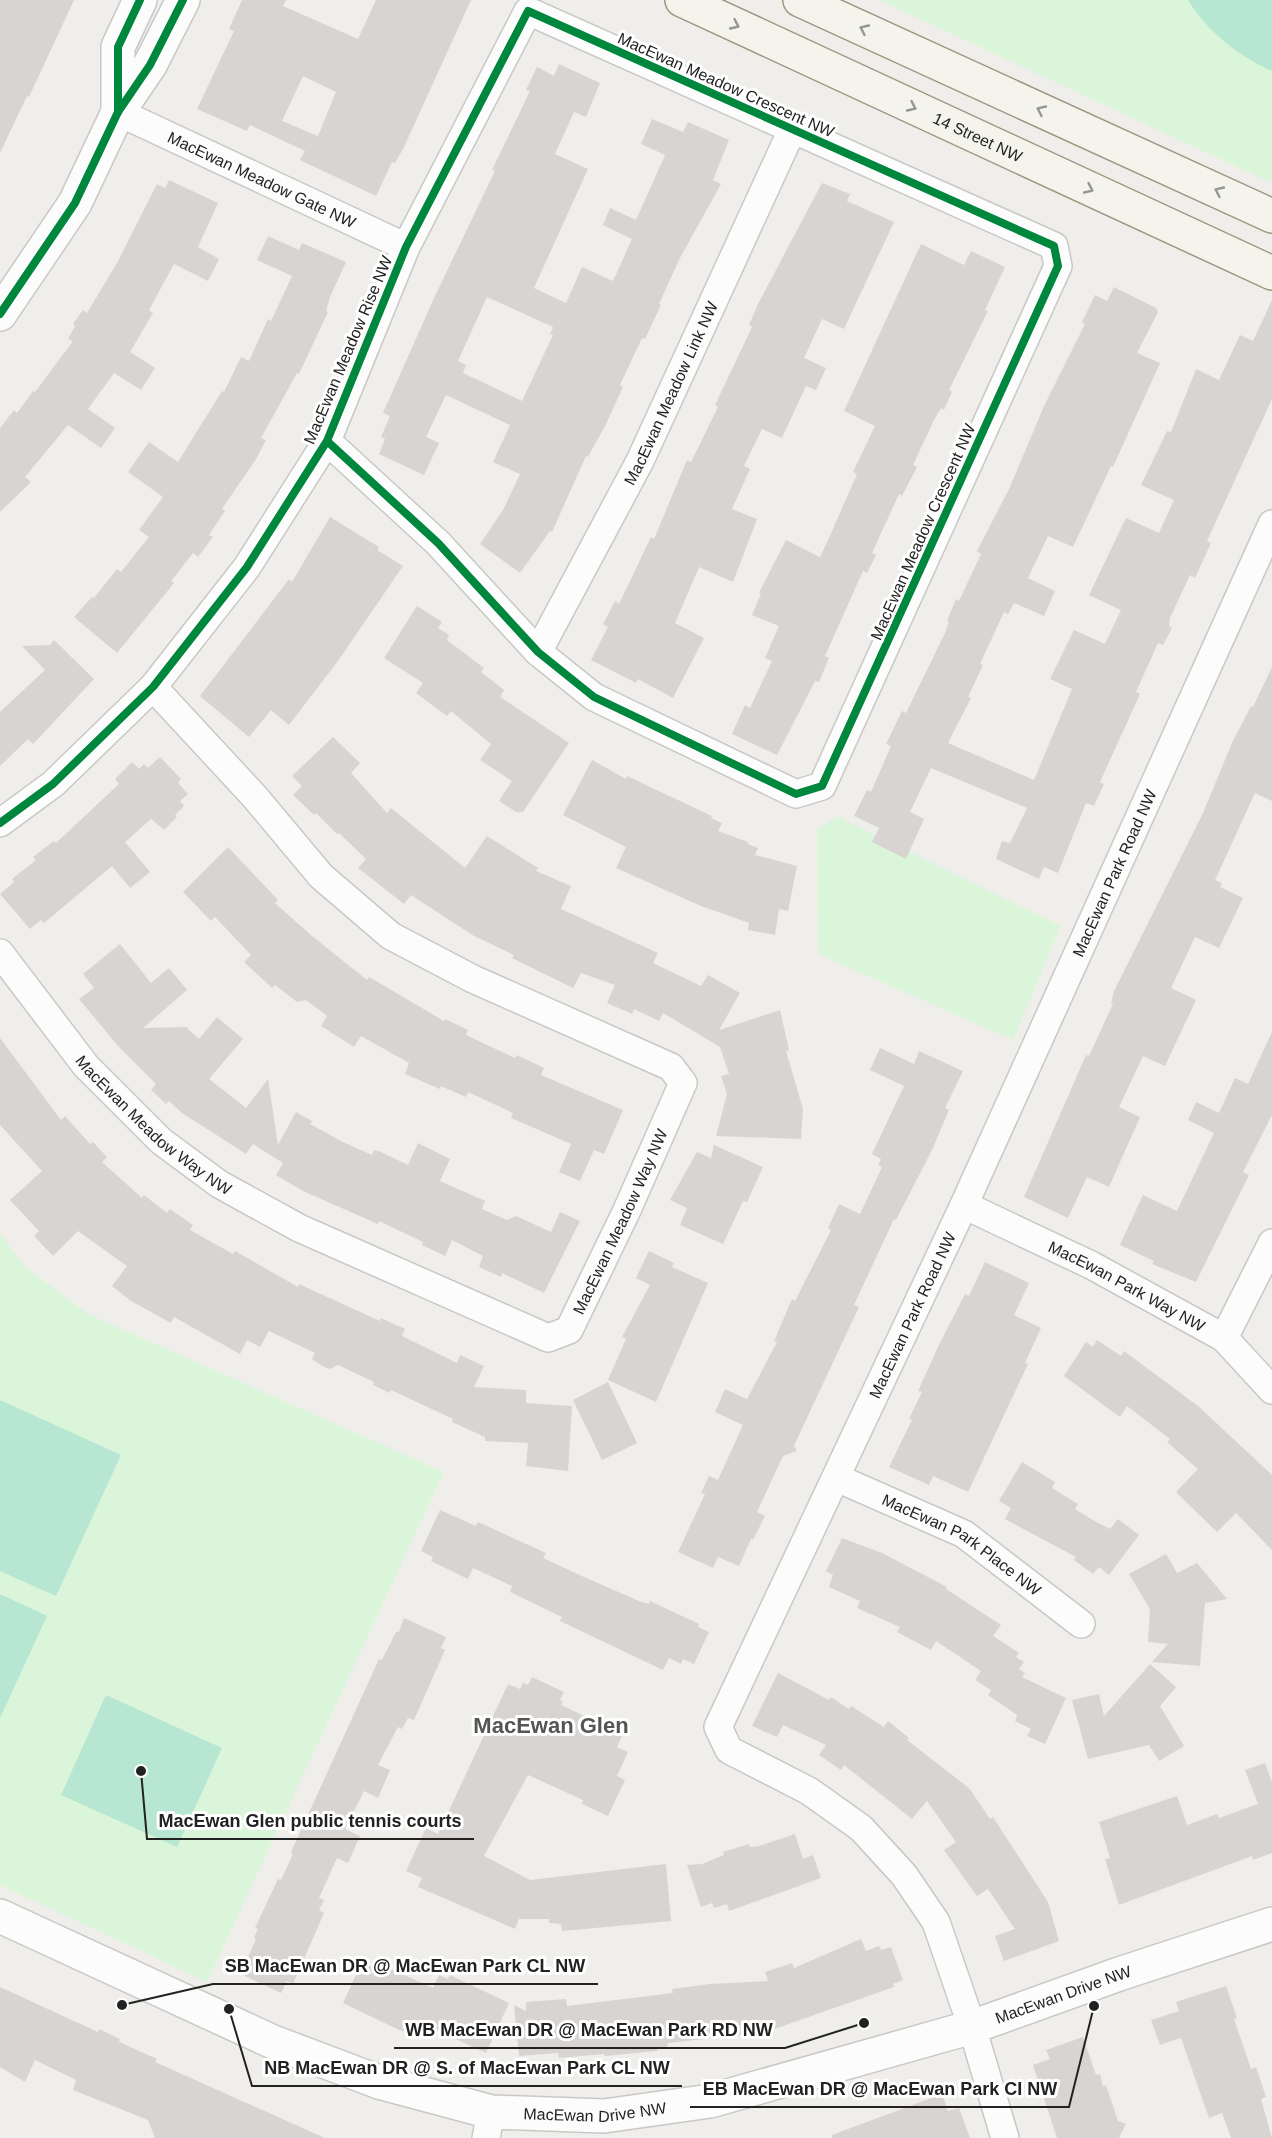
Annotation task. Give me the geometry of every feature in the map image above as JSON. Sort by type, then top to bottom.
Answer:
[{"type":"main road","name":"14 Street NW","points":[[682,0],[1272,273]]},
{"type":"main road","points":[[800,0],[1272,216]]},
{"type":"street","points":[[118,112],[118,47],[140,0]]},
{"type":"street","points":[[0,314],[75,203],[118,112],[150,65],[183,0]]},
{"type":"street","name":"MacEwan Meadow Crescent NW","points":[[327,441],[438,543],[538,652],[594,697],[674,738],[796,794],[822,786],[1058,266],[1054,246],[528,11]]},
{"type":"street","name":"MacEwan Meadow Rise NW","points":[[0,823],[53,784],[153,687],[247,567],[327,441],[406,247],[528,11]]},
{"type":"street","name":"MacEwan Meadow Gate NW","points":[[118,112],[406,247]]},
{"type":"street","name":"MacEwan Meadow Link NW","points":[[538,652],[640,461],[792,130]]},
{"type":"street","name":"MacEwan Park Road NW","points":[[972,2027],[936,1923],[904,1875],[861,1828],[809,1791],[729,1750],[718,1727],[770,1612],[837,1478],[964,1205],[1272,525]]},
{"type":"street","name":"MacEwan Meadow Way NW","points":[[0,953],[86,1066],[161,1141],[219,1184],[299,1228],[548,1338],[569,1330],[627,1210],[683,1083],[671,1067],[473,979],[391,936],[321,876],[254,796],[153,687]]},
{"type":"street","name":"MacEwan Park Way NW","points":[[964,1205],[1091,1264],[1224,1338],[1272,1390]]},
{"type":"street","points":[[1224,1338],[1272,1243]]},
{"type":"street","name":"MacEwan Park Place NW","points":[[837,1478],[964,1534],[1081,1624]]},
{"type":"street","name":"MacEwan Drive NW","points":[[0,1916],[273,2042],[488,2125],[604,2116],[710,2101],[972,2027],[1119,1974],[1272,1924]]},
{"type":"street","points":[[972,2027],[1005,2138]]},
{"type":"green space","points":[[879,0],[1272,0],[1272,183]]},
{"type":"green space","points":[[1188,0],[1272,0],[1272,71],[1247,58],[1224,42]]},
{"type":"green space","points":[[838,817],[1061,926],[1013,1040],[818,954],[817,829]]},
{"type":"green space","points":[[0,1233],[25,1267],[88,1314],[444,1472],[207,1982],[0,1885]]},
{"type":"green space","points":[[0,1400],[121,1455],[56,1596],[0,1571]]},
{"type":"green space","points":[[0,1594],[47,1616],[0,1718]]},
{"type":"green space","points":[[106,1695],[222,1748],[177,1847],[61,1795]]},
{"type":"building","points":[[0,0],[74,0],[0,153]]},
{"type":"building","points":[[242,0],[286,0],[283,6],[358,39],[376,0],[471,0],[404,147],[395,163],[392,162],[376,196],[300,160],[305,151],[250,125],[247,131],[197,109],[234,31],[229,29]],"holes":[[[303,76],[336,92],[318,136],[282,121]]]},
{"type":"building","points":[[559,64],[600,83],[586,117],[574,112],[555,154],[588,169],[534,288],[566,303],[582,267],[613,281],[632,239],[603,225],[610,208],[636,220],[665,155],[641,144],[652,119],[683,132],[688,122],[729,140],[713,180],[721,184],[680,258],[645,339],[642,338],[620,385],[623,387],[606,424],[588,457],[586,456],[552,532],[550,531],[520,573],[480,544],[503,510],[520,474],[493,462],[510,425],[446,395],[426,437],[439,443],[424,475],[379,454],[385,439],[381,437],[390,416],[383,413],[434,298],[495,171],[492,170],[530,91],[526,90],[537,67],[554,76]],"holes":[[[487,297],[553,327],[550,334],[553,335],[522,401],[463,373],[466,365],[458,361]]]},
{"type":"building","points":[[169,180],[218,203],[198,247],[219,259],[208,281],[174,264],[149,310],[153,313],[130,352],[155,368],[141,390],[114,373],[88,409],[115,428],[101,448],[68,425],[25,477],[31,482],[0,512],[0,428],[14,410],[17,413],[33,391],[35,392],[73,341],[68,339],[75,326],[73,324],[83,310],[87,313],[117,263],[157,184],[165,188]]},
{"type":"building","points":[[822,183],[850,194],[847,201],[894,222],[844,329],[822,319],[804,358],[826,368],[816,390],[806,386],[782,438],[762,429],[744,466],[750,469],[732,509],[757,519],[733,582],[699,567],[675,623],[704,638],[673,698],[638,679],[636,683],[591,660],[608,627],[603,624],[615,601],[619,604],[651,537],[654,539],[687,460],[691,462],[718,407],[715,405],[752,327],[749,325],[758,304]]},
{"type":"building","points":[[268,236],[299,250],[302,243],[346,262],[330,297],[326,311],[328,312],[299,374],[297,373],[261,438],[266,440],[256,459],[222,509],[225,511],[209,535],[213,537],[198,557],[193,553],[171,581],[174,583],[117,653],[74,617],[92,597],[94,598],[117,569],[121,572],[149,537],[139,530],[163,497],[128,472],[149,442],[178,462],[222,391],[224,392],[241,357],[249,361],[268,319],[271,321],[292,276],[257,260]]},
{"type":"building","points":[[921,244],[964,265],[971,251],[1005,267],[985,310],[988,311],[949,390],[952,392],[944,410],[941,408],[934,420],[913,465],[917,467],[902,496],[899,494],[872,553],[876,555],[867,573],[863,571],[825,656],[829,658],[819,682],[815,681],[777,755],[732,734],[745,705],[750,708],[772,661],[765,658],[779,626],[752,615],[761,594],[759,593],[786,540],[820,557],[829,538],[857,474],[853,472],[875,426],[844,411]]},
{"type":"building","points":[[1114,287],[1156,308],[1158,312],[1137,353],[1160,363],[1113,467],[1111,466],[1073,547],[1048,536],[1028,578],[1055,591],[1044,616],[1014,603],[1008,614],[1004,612],[980,664],[983,665],[968,697],[971,698],[948,743],[1034,780],[1072,689],[1050,679],[1074,630],[1105,644],[1121,610],[1089,595],[1126,518],[1159,533],[1174,500],[1141,485],[1167,431],[1171,432],[1196,369],[1219,380],[1240,335],[1253,341],[1272,300],[1272,399],[1207,541],[1211,543],[1195,578],[1190,575],[1170,618],[1169,626],[1172,628],[1163,645],[1158,643],[1136,692],[1140,694],[1100,782],[1104,784],[1094,806],[1086,803],[1058,873],[1044,867],[1039,879],[996,859],[1002,841],[1010,843],[1027,808],[931,768],[910,812],[924,819],[906,859],[872,842],[879,828],[854,816],[867,790],[871,792],[891,746],[886,744],[902,711],[906,713],[945,633],[956,599],[959,601],[981,554],[977,551],[1009,489],[1045,404],[1085,324],[1082,322],[1095,295],[1107,301]]},
{"type":"building","points":[[330,517],[379,547],[377,550],[403,566],[338,661],[289,725],[271,710],[249,737],[200,696],[289,579],[292,582]]},
{"type":"building","points":[[417,606],[442,622],[438,628],[449,635],[447,640],[484,668],[481,672],[504,690],[500,697],[569,743],[523,812],[516,812],[499,801],[512,781],[480,760],[491,744],[451,711],[447,716],[416,693],[423,683],[384,658]]},
{"type":"building","points":[[54,640],[94,679],[33,744],[28,739],[0,766],[0,712],[45,670],[22,646],[50,645]]},
{"type":"building","points":[[1272,667],[1272,801],[1255,793],[1215,880],[1222,883],[1220,887],[1243,898],[1219,948],[1195,937],[1171,988],[1196,1000],[1165,1066],[1143,1056],[1119,1107],[1140,1117],[1109,1187],[1087,1177],[1068,1218],[1024,1197],[1086,1055],[1089,1056],[1113,1004],[1111,1003],[1114,991],[1203,813],[1232,743],[1251,706],[1253,707]]},
{"type":"building","points":[[333,737],[360,763],[351,773],[387,813],[391,808],[465,868],[487,836],[538,868],[536,871],[571,886],[561,909],[658,953],[653,963],[701,986],[708,975],[740,993],[719,1030],[780,1010],[789,1050],[786,1051],[803,1109],[801,1139],[716,1136],[727,1094],[721,1076],[729,1074],[720,1047],[663,1013],[659,1021],[634,1009],[632,1014],[607,1003],[615,985],[581,973],[573,988],[512,958],[514,955],[474,936],[411,895],[404,904],[358,868],[366,859],[293,795],[302,786],[292,776]]},
{"type":"building","points":[[160,757],[181,779],[178,783],[188,794],[180,801],[184,806],[175,815],[177,817],[164,830],[151,819],[125,842],[150,872],[130,888],[112,866],[44,923],[41,920],[30,929],[0,894],[14,882],[12,879],[36,860],[33,857],[54,841],[56,843],[119,784],[115,779],[132,762],[139,769],[144,764],[148,768]]},
{"type":"building","points":[[592,760],[626,779],[627,776],[712,816],[711,818],[722,823],[718,831],[758,848],[755,855],[797,866],[788,911],[779,909],[775,935],[748,930],[749,923],[701,906],[616,868],[626,847],[563,815]]},
{"type":"building","points":[[228,847],[278,900],[275,903],[367,980],[369,977],[444,1021],[445,1019],[468,1030],[466,1035],[515,1058],[517,1055],[544,1068],[541,1075],[623,1110],[604,1154],[594,1150],[580,1181],[559,1172],[571,1144],[511,1118],[513,1113],[468,1092],[466,1097],[405,1074],[409,1063],[361,1036],[354,1047],[321,1026],[327,1016],[306,1000],[297,1002],[275,985],[272,988],[244,962],[251,955],[215,917],[211,921],[183,892]]},
{"type":"building","points":[[120,944],[151,983],[169,968],[187,990],[143,1028],[186,1027],[199,1039],[217,1017],[243,1039],[209,1079],[246,1108],[268,1079],[278,1145],[296,1112],[312,1121],[310,1124],[372,1155],[374,1150],[408,1165],[418,1143],[450,1159],[440,1181],[485,1201],[482,1209],[507,1220],[516,1216],[551,1232],[560,1212],[580,1221],[544,1293],[502,1273],[501,1277],[479,1267],[483,1256],[452,1240],[445,1256],[422,1245],[423,1242],[379,1221],[378,1224],[303,1191],[276,1175],[283,1163],[253,1144],[246,1154],[182,1113],[169,1101],[166,1104],[151,1090],[156,1084],[119,1047],[79,999],[94,988],[83,974]]},
{"type":"building","points":[[1272,1032],[1272,1115],[1243,1172],[1249,1175],[1196,1282],[1152,1264],[1154,1261],[1120,1245],[1143,1195],[1177,1211],[1214,1133],[1188,1120],[1196,1102],[1219,1113],[1235,1078],[1248,1084]]},
{"type":"building","points":[[0,1038],[61,1120],[65,1116],[90,1144],[93,1142],[107,1157],[102,1162],[142,1198],[144,1195],[167,1213],[170,1209],[193,1225],[190,1230],[233,1254],[235,1251],[298,1287],[299,1284],[380,1321],[381,1318],[405,1329],[402,1336],[457,1363],[460,1355],[484,1366],[474,1387],[526,1390],[526,1403],[572,1406],[568,1471],[526,1466],[528,1443],[485,1441],[485,1437],[452,1422],[453,1419],[391,1390],[390,1393],[373,1385],[374,1382],[338,1365],[330,1369],[322,1366],[312,1359],[315,1353],[269,1331],[260,1347],[247,1340],[240,1354],[174,1317],[171,1323],[131,1301],[112,1286],[127,1266],[78,1231],[53,1256],[34,1236],[39,1231],[10,1200],[42,1171],[0,1125]]},
{"type":"building","points":[[880,1048],[914,1064],[919,1051],[963,1071],[945,1108],[949,1110],[932,1150],[896,1220],[894,1219],[854,1305],[859,1307],[794,1446],[797,1451],[783,1456],[757,1512],[765,1516],[753,1540],[751,1539],[739,1566],[718,1557],[713,1568],[678,1552],[705,1494],[701,1493],[709,1476],[718,1480],[743,1425],[715,1412],[725,1389],[747,1399],[777,1342],[774,1341],[792,1299],[795,1301],[831,1230],[828,1228],[839,1204],[860,1214],[882,1167],[878,1165],[881,1159],[872,1154],[904,1086],[870,1070]]},
{"type":"building","points":[[714,1145],[763,1167],[747,1202],[743,1201],[723,1244],[680,1225],[687,1208],[670,1200],[697,1152],[711,1158]]},
{"type":"building","points":[[649,1251],[674,1263],[672,1267],[708,1283],[656,1402],[608,1380],[626,1339],[622,1337],[650,1285],[636,1278]]},
{"type":"building","points":[[985,1262],[1029,1283],[1014,1315],[1041,1328],[1025,1363],[1028,1364],[968,1492],[933,1476],[929,1485],[889,1467],[912,1420],[909,1419],[922,1392],[918,1391],[939,1345],[965,1294],[969,1296]]},
{"type":"building","points":[[1097,1340],[1121,1356],[1124,1351],[1198,1406],[1272,1475],[1272,1550],[1236,1513],[1217,1532],[1176,1492],[1198,1469],[1167,1442],[1170,1439],[1127,1406],[1120,1417],[1064,1376],[1086,1342],[1093,1347]]},
{"type":"building","points":[[608,1382],[637,1443],[602,1460],[573,1400]]},
{"type":"building","points":[[1022,1462],[1055,1482],[1052,1488],[1078,1504],[1075,1509],[1091,1519],[1110,1529],[1118,1519],[1139,1535],[1109,1575],[1099,1567],[1093,1574],[1074,1560],[1076,1557],[1005,1519],[1011,1508],[999,1501]]},
{"type":"building","points":[[440,1510],[476,1526],[478,1522],[546,1553],[543,1558],[584,1577],[639,1601],[649,1604],[650,1601],[699,1624],[698,1627],[709,1632],[694,1664],[683,1659],[681,1664],[669,1658],[663,1670],[560,1621],[562,1617],[510,1592],[512,1586],[473,1568],[468,1579],[431,1561],[433,1557],[421,1551]]},
{"type":"building","points":[[842,1538],[882,1553],[947,1587],[946,1589],[1001,1625],[993,1636],[1019,1653],[1016,1657],[1024,1662],[1019,1669],[1025,1673],[1022,1677],[1066,1698],[1045,1744],[1027,1736],[1031,1729],[1015,1721],[1017,1715],[988,1695],[991,1690],[975,1680],[981,1671],[936,1641],[931,1650],[897,1632],[900,1627],[857,1608],[860,1601],[829,1587],[833,1575],[826,1571]]},
{"type":"building","points":[[1166,1554],[1177,1573],[1197,1563],[1227,1599],[1205,1603],[1200,1666],[1152,1662],[1168,1644],[1148,1642],[1150,1609],[1129,1574]]},
{"type":"building","points":[[404,1618],[446,1637],[441,1648],[445,1650],[414,1720],[408,1718],[402,1729],[398,1727],[378,1765],[390,1770],[378,1798],[364,1791],[345,1829],[360,1836],[348,1863],[337,1858],[319,1898],[324,1900],[319,1910],[324,1913],[293,1984],[287,1981],[281,1993],[241,1974],[256,1939],[254,1938],[258,1929],[255,1928],[278,1879],[281,1880],[293,1854],[291,1852],[379,1659],[382,1660],[396,1632],[399,1632]]},
{"type":"building","points":[[1150,1664],[1176,1687],[1160,1706],[1184,1746],[1159,1761],[1149,1745],[1088,1759],[1072,1700],[1099,1694],[1104,1716]]},
{"type":"building","points":[[778,1673],[829,1700],[831,1697],[849,1709],[851,1706],[884,1727],[888,1721],[909,1738],[907,1740],[969,1788],[990,1819],[993,1817],[1048,1902],[1059,1941],[1004,1961],[995,1936],[1015,1929],[988,1889],[977,1896],[944,1850],[956,1842],[927,1801],[912,1819],[844,1765],[841,1770],[819,1755],[826,1745],[783,1725],[777,1737],[752,1726]]},
{"type":"building","points":[[532,1677],[564,1692],[560,1700],[563,1701],[561,1705],[623,1734],[617,1747],[628,1752],[617,1776],[625,1780],[608,1816],[582,1804],[583,1800],[528,1775],[484,1856],[530,1880],[666,1864],[671,1921],[562,1931],[561,1924],[549,1923],[549,1919],[519,1919],[515,1929],[418,1887],[422,1878],[406,1871],[426,1828],[438,1834],[508,1684],[520,1689],[523,1683],[528,1685]]},
{"type":"building","points":[[1265,1763],[1272,1782],[1272,1853],[1253,1860],[1252,1856],[1119,1905],[1105,1859],[1110,1858],[1099,1822],[1177,1796],[1187,1825],[1217,1814],[1219,1818],[1258,1804],[1245,1770]]},
{"type":"building","points":[[795,1834],[803,1859],[813,1855],[821,1878],[729,1911],[727,1904],[714,1908],[712,1903],[701,1907],[687,1865],[702,1864],[724,1855],[723,1852],[749,1844],[750,1847],[759,1846]]},
{"type":"building","points":[[861,1939],[866,1951],[879,1946],[881,1950],[891,1947],[903,1980],[893,1984],[894,1987],[763,2033],[668,2043],[667,2047],[658,2048],[657,2051],[605,2056],[604,2054],[559,2058],[558,2053],[519,2056],[514,2005],[526,2011],[526,2002],[566,1999],[567,2006],[673,1993],[672,1989],[710,1984],[768,1981],[765,1972],[792,1963],[794,1968]]},
{"type":"building","points":[[362,1962],[372,1967],[375,1962],[433,1988],[439,1975],[448,1979],[450,1975],[509,2003],[486,2053],[418,2022],[412,2034],[399,2030],[343,2003]]},
{"type":"building","points":[[1226,1986],[1237,2018],[1234,2019],[1251,2069],[1256,2067],[1266,2097],[1261,2099],[1272,2138],[1231,2138],[1222,2113],[1209,2118],[1181,2038],[1160,2045],[1151,2020],[1179,2011],[1176,2002]]},
{"type":"building","points":[[0,1987],[98,2032],[99,2029],[120,2039],[119,2042],[157,2059],[155,2062],[325,2138],[155,2138],[148,2120],[73,2090],[76,2080],[35,2060],[25,2082],[0,2067]]},
{"type":"building","points":[[1083,2037],[1096,2075],[1100,2074],[1103,2087],[1106,2085],[1118,2121],[1126,2124],[1119,2138],[1057,2138],[1033,2065],[1050,2059],[1046,2050]]},
{"type":"building","points":[[942,2094],[948,2111],[959,2108],[970,2138],[832,2138],[832,2135]]},
{"type":"cycle path","points":[[118,112],[118,47],[140,0]]},
{"type":"cycle path","points":[[0,314],[75,203],[118,112],[150,65],[183,0]]},
{"type":"cycle path","points":[[0,823],[53,784],[153,687],[247,567],[327,441],[406,247],[528,11],[1054,246],[1058,266],[822,786],[796,794],[594,697],[538,652],[438,543],[327,441]]},
{"type":"place","name":"MacEwan Glen public tennis courts","points":[[141,1771]]},
{"type":"place","name":"SB MacEwan DR @ MacEwan Park CL NW","points":[[122,2005]]},
{"type":"place","name":"EB MacEwan DR @ MacEwan Park CI NW","points":[[1094,2006]]},
{"type":"place","name":"NB MacEwan DR @ S. of MacEwan Park CL NW","points":[[229,2009]]},
{"type":"place","name":"WB MacEwan DR @ MacEwan Park RD NW","points":[[864,2023]]},
{"type":"district","name":"MacEwan Glen","points":[[551,1725]]}]
